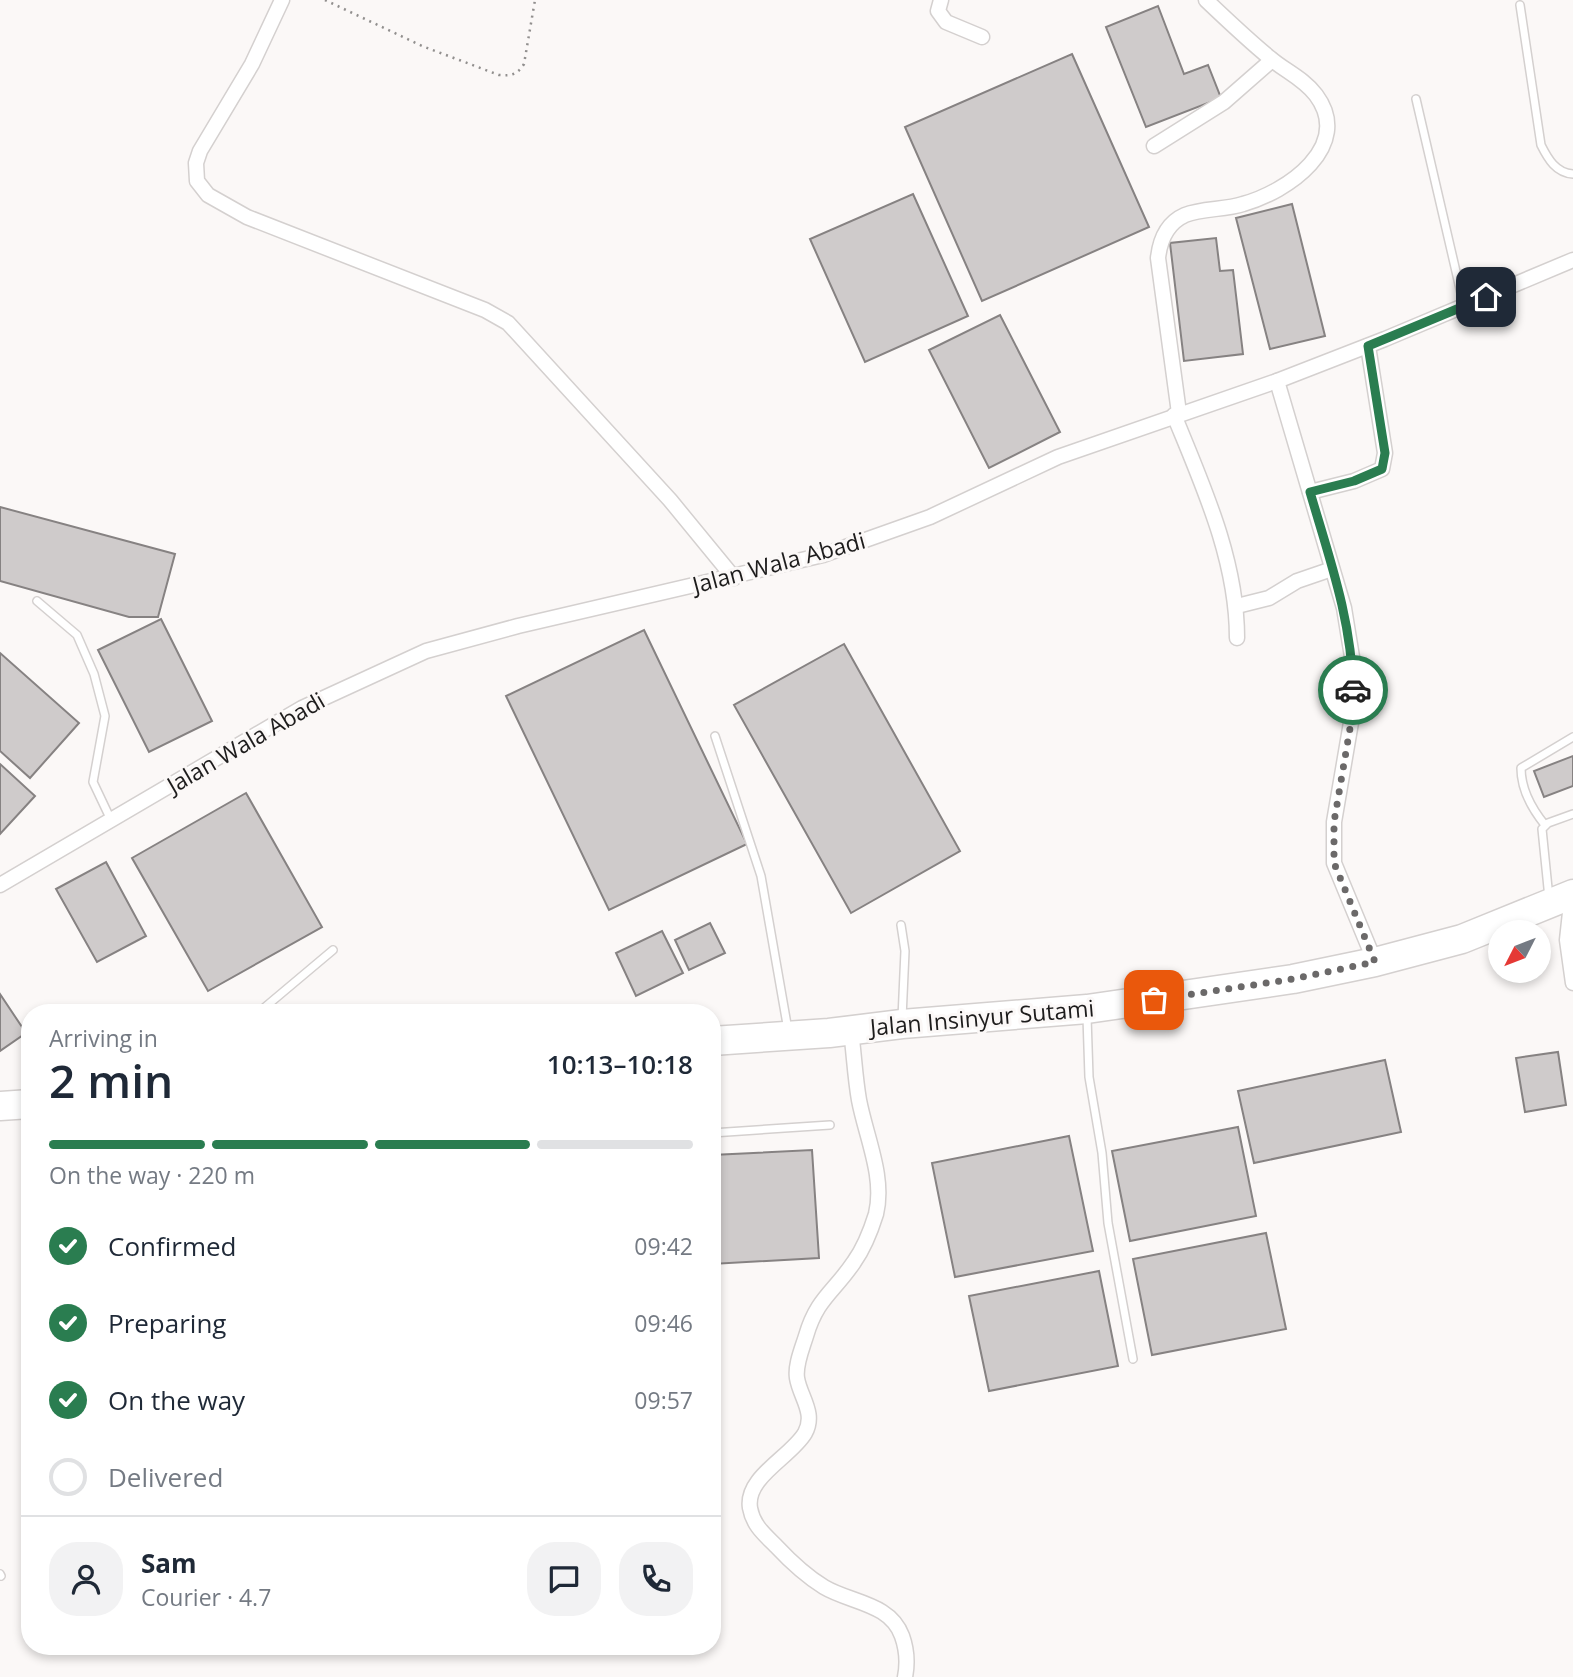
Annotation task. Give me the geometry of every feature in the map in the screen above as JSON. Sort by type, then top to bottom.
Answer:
[{"type":"highway","name":"Jalan Insinyur Sutami","points":[[721,1040],[1087,1009],[1293,979],[1375,962],[1462,939],[1565,897]]},
{"type":"highway","points":[[0,1106],[21,1105]]},
{"type":"street","points":[[282,0],[251,64],[200,151],[195,172],[202,189],[220,204],[247,217],[485,310],[508,323],[670,500],[734,578]]},
{"type":"street","points":[[941,0],[938,11],[946,22],[982,37]]},
{"type":"street","points":[[1206,0],[1272,60],[1301,80],[1316,95],[1325,110],[1327,126],[1323,146],[1311,164],[1278,191],[1244,204],[1186,214],[1165,232],[1159,243],[1158,258],[1176,414],[1227,559],[1237,606],[1237,639]]},
{"type":"street","points":[[1154,146],[1224,102],[1272,60]]},
{"type":"street","name":"Jalan Wala Abadi","points":[[0,885],[302,708],[426,650],[823,555],[930,517],[1058,457],[1277,381],[1573,260]]},
{"type":"street","points":[[1310,492],[1354,481],[1382,469],[1385,453],[1368,346]]},
{"type":"street","points":[[1277,381],[1344,608],[1353,663],[1354,705],[1334,822],[1334,863],[1375,962]]},
{"type":"street","points":[[1237,606],[1269,598],[1297,581],[1332,569]]},
{"type":"street","points":[[1565,897],[1573,983]]},
{"type":"street","points":[[851,1031],[859,1098],[880,1191],[876,1213],[869,1234],[854,1262],[815,1308],[807,1332],[797,1368],[797,1379],[809,1413],[810,1421],[806,1432],[763,1477],[749,1501],[752,1518],[759,1530],[802,1572],[848,1600],[884,1612],[898,1625],[907,1650],[905,1677]]},
{"type":"lane","points":[[1520,5],[1541,145],[1550,164],[1568,175],[1573,174]]},
{"type":"lane","points":[[1416,99],[1464,306]]},
{"type":"lane","points":[[37,601],[77,635],[94,674],[105,716],[93,782],[111,821]]},
{"type":"lane","points":[[715,736],[761,876],[789,1036]]},
{"type":"lane","points":[[1545,825],[1532,809],[1521,768],[1573,737]]},
{"type":"lane","points":[[1565,897],[1542,829],[1545,825],[1573,814]]},
{"type":"lane","points":[[901,925],[905,951],[902,1024]]},
{"type":"lane","points":[[269,1004],[333,950]]},
{"type":"lane","points":[[1087,1009],[1090,1077],[1102,1153],[1108,1223],[1133,1359]]},
{"type":"lane","points":[[721,1132],[830,1125]]},
{"type":"path","points":[[325,0],[442,54],[499,75],[510,76],[519,72],[524,64],[535,0]]},
{"type":"building","points":[[1158,6],[1184,74],[1208,65],[1221,98],[1146,127],[1106,27]]},
{"type":"building","points":[[1072,54],[1149,227],[982,301],[905,127]]},
{"type":"building","points":[[913,194],[968,316],[865,362],[810,239]]},
{"type":"building","points":[[1292,204],[1325,336],[1270,349],[1236,218]]},
{"type":"building","points":[[1216,238],[1220,271],[1233,270],[1243,354],[1184,361],[1170,243]]},
{"type":"building","points":[[1000,315],[1060,432],[989,468],[929,350]]},
{"type":"building","points":[[0,507],[175,554],[158,617],[129,617],[0,581]]},
{"type":"building","points":[[161,619],[212,721],[149,752],[98,650]]},
{"type":"building","points":[[644,630],[747,844],[609,910],[506,696]]},
{"type":"building","points":[[844,644],[960,851],[851,913],[734,705]]},
{"type":"building","points":[[0,653],[79,723],[30,778],[0,751]]},
{"type":"building","points":[[1573,756],[1573,786],[1544,797],[1534,771]]},
{"type":"building","points":[[0,764],[35,796],[0,834]]},
{"type":"building","points":[[246,793],[322,927],[208,991],[132,858]]},
{"type":"building","points":[[106,862],[146,936],[97,962],[56,889]]},
{"type":"building","points":[[710,923],[725,953],[689,970],[675,940]]},
{"type":"building","points":[[662,931],[683,973],[636,996],[616,953]]},
{"type":"building","points":[[0,994],[21,1026],[21,1036],[0,1051]]},
{"type":"building","points":[[1558,1052],[1566,1105],[1525,1112],[1516,1058]]},
{"type":"building","points":[[1385,1060],[1401,1132],[1254,1163],[1238,1091]]},
{"type":"building","points":[[1238,1127],[1256,1216],[1130,1241],[1112,1151]]},
{"type":"building","points":[[1069,1136],[1093,1251],[955,1277],[932,1163]]},
{"type":"building","points":[[812,1150],[819,1258],[721,1263],[721,1155]]},
{"type":"building","points":[[1266,1233],[1286,1329],[1152,1355],[1133,1259]]},
{"type":"building","points":[[1099,1271],[1118,1366],[989,1391],[969,1296]]},
{"type":"way so far","points":[[1154,1000],[1293,979],[1375,962],[1334,863],[1334,822],[1354,705],[1353,690]]},
{"type":"route","points":[[1353,690],[1353,663],[1344,608],[1310,492],[1354,481],[1382,469],[1385,453],[1368,346],[1486,297]]}]
